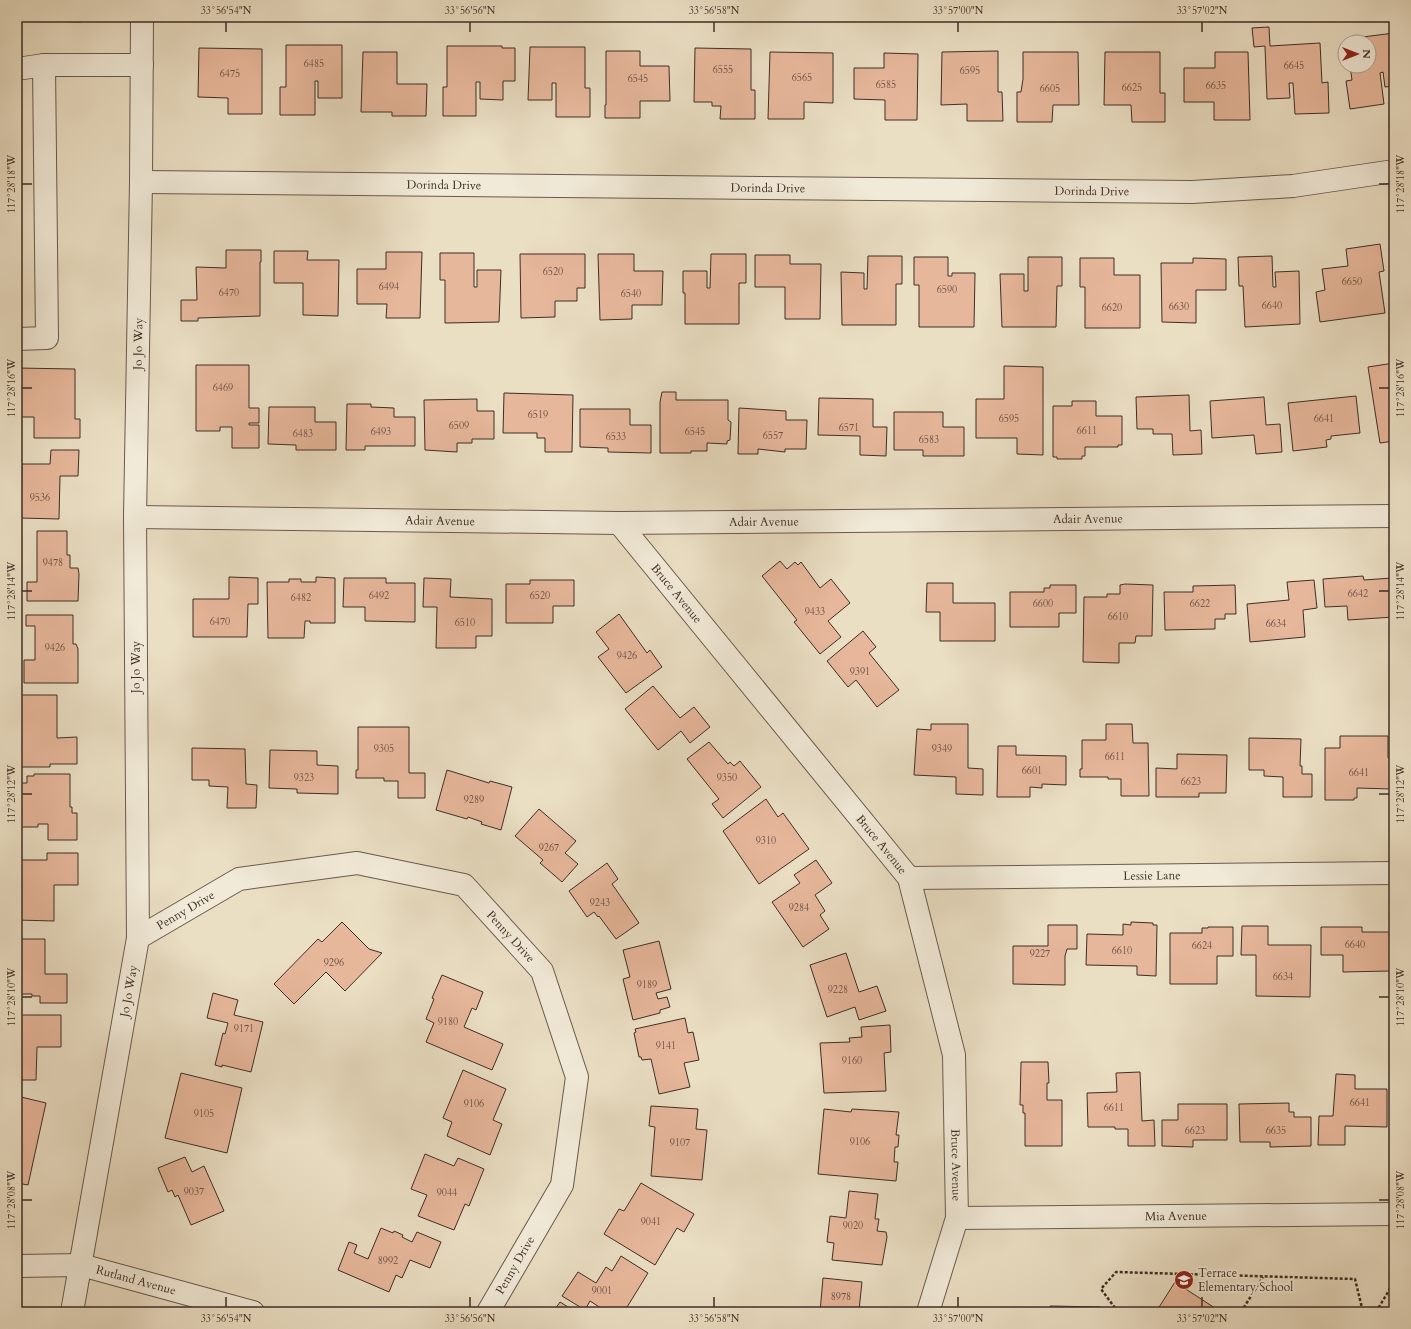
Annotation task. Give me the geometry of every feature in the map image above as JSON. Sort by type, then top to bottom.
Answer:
[{"type":"street","name":"Jo Jo Way","points":[[72,1312],[138,938],[135,517],[141,182],[142,17]]},
{"type":"street","points":[[17,69],[44,65],[142,65]]},
{"type":"street","points":[[17,339],[47,338],[44,65]]},
{"type":"street","name":"Dorinda Drive","points":[[141,182],[1192,192],[1293,186],[1394,172]]},
{"type":"street","name":"Adair Avenue","points":[[135,517],[619,523],[1394,516]]},
{"type":"street","name":"Bruce Avenue","points":[[619,523],[909,878],[954,1055],[957,1218],[928,1312]]},
{"type":"street","name":"Penny Drive","points":[[138,938],[240,879],[357,863],[464,884],[542,971],[577,1077],[562,1185],[488,1312]]},
{"type":"street","name":"Lessie Lane","points":[[909,878],[1394,873]]},
{"type":"street","name":"Mia Avenue","points":[[957,1218],[1394,1214]]},
{"type":"street","name":"Rutland Avenue","points":[[17,1266],[81,1265],[253,1312]]},
{"type":"path","points":[[1118,1312],[1101,1289],[1116,1272],[1355,1279],[1363,1312]]},
{"type":"path","points":[[1241,1312],[1264,1276]]},
{"type":"path","points":[[1376,1312],[1394,1282]]},
{"type":"building","points":[[17,17],[81,17],[81,22],[17,20]]},
{"type":"building","points":[[1269,27],[1270,46],[1320,43],[1322,83],[1328,82],[1329,113],[1295,114],[1293,83],[1289,83],[1290,98],[1267,99],[1265,46],[1254,47],[1252,28]]},
{"type":"building","points":[[1394,33],[1394,86],[1385,87],[1383,72],[1380,73],[1384,104],[1350,109],[1346,81],[1352,80],[1351,74],[1377,74],[1377,35]]},
{"type":"building","points":[[286,45],[342,45],[342,98],[318,98],[318,81],[315,81],[315,115],[280,115],[280,87],[286,87]]},
{"type":"building","points":[[447,46],[502,46],[502,48],[515,48],[515,81],[503,81],[503,100],[480,99],[480,82],[476,82],[476,116],[443,116],[443,87],[447,87]]},
{"type":"building","points":[[530,47],[585,47],[585,88],[590,88],[590,117],[556,117],[556,83],[552,83],[552,100],[528,100]]},
{"type":"building","points":[[199,48],[262,49],[262,114],[228,114],[228,98],[198,97]]},
{"type":"building","points":[[695,48],[751,49],[751,90],[755,90],[755,119],[720,119],[721,106],[712,106],[712,102],[694,102]]},
{"type":"building","points":[[606,51],[640,51],[640,66],[669,66],[670,101],[640,101],[640,118],[605,118]]},
{"type":"building","points":[[998,51],[998,92],[1002,92],[1003,121],[967,121],[967,104],[941,105],[942,52]]},
{"type":"building","points":[[363,52],[397,52],[397,84],[427,84],[426,116],[392,116],[392,112],[361,112]]},
{"type":"building","points":[[770,52],[833,53],[833,103],[804,102],[804,119],[768,119]]},
{"type":"building","points":[[1023,52],[1078,52],[1079,105],[1053,105],[1052,122],[1017,122],[1017,92],[1021,92],[1023,79]]},
{"type":"building","points":[[1105,52],[1160,52],[1160,93],[1165,93],[1165,122],[1132,122],[1131,105],[1104,105]]},
{"type":"building","points":[[1215,52],[1248,52],[1250,120],[1214,120],[1214,102],[1184,102],[1184,68],[1215,68]]},
{"type":"building","points":[[884,53],[918,54],[917,120],[885,120],[885,100],[854,99],[854,68],[884,68]]},
{"type":"building","points":[[1380,244],[1384,271],[1379,272],[1385,313],[1320,322],[1316,292],[1325,290],[1322,269],[1348,266],[1346,249]]},
{"type":"building","points":[[226,250],[261,250],[260,316],[198,318],[198,321],[181,321],[181,300],[197,300],[196,267],[226,268]]},
{"type":"building","points":[[274,251],[308,251],[307,260],[339,260],[338,316],[303,315],[303,283],[274,283]]},
{"type":"building","points":[[386,252],[422,252],[420,318],[386,318],[387,304],[357,304],[357,269],[386,269]]},
{"type":"building","points":[[440,253],[474,253],[474,287],[477,287],[477,270],[501,270],[499,322],[445,323],[445,280],[440,280]]},
{"type":"building","points":[[520,254],[585,254],[585,288],[577,288],[577,301],[555,301],[555,317],[521,318]]},
{"type":"building","points":[[598,254],[634,254],[634,271],[663,271],[662,305],[632,305],[632,319],[600,320]]},
{"type":"building","points":[[711,254],[746,254],[746,283],[739,283],[739,324],[685,324],[683,271],[707,271],[707,288],[710,288]]},
{"type":"building","points":[[755,255],[790,255],[790,264],[821,264],[820,319],[785,319],[785,287],[755,287]]},
{"type":"building","points":[[868,256],[902,256],[902,284],[896,284],[896,325],[842,325],[841,272],[864,273],[864,289],[867,289]]},
{"type":"building","points":[[1272,256],[1273,287],[1276,287],[1275,272],[1299,271],[1300,324],[1245,327],[1243,286],[1239,286],[1238,257]]},
{"type":"building","points":[[914,257],[948,257],[948,276],[952,276],[952,273],[975,273],[974,327],[919,327],[919,285],[914,285]]},
{"type":"building","points":[[1028,257],[1062,257],[1062,286],[1057,286],[1056,327],[1002,327],[1000,274],[1024,274],[1024,291],[1028,291]]},
{"type":"building","points":[[1080,258],[1114,258],[1114,275],[1140,275],[1140,328],[1085,328],[1085,287],[1080,287]]},
{"type":"building","points":[[1193,258],[1226,259],[1226,290],[1196,290],[1196,323],[1162,322],[1161,263],[1193,263]]},
{"type":"building","points":[[1394,363],[1394,441],[1380,443],[1368,367]]},
{"type":"building","points":[[196,365],[249,365],[249,408],[259,408],[259,423],[249,423],[249,425],[259,425],[259,448],[232,448],[232,427],[220,427],[220,431],[196,431]]},
{"type":"building","points":[[1004,366],[1043,367],[1043,455],[1017,454],[1017,438],[976,438],[976,399],[1004,399]]},
{"type":"building","points":[[17,368],[75,369],[75,419],[80,419],[80,438],[34,438],[34,417],[17,417]]},
{"type":"building","points":[[662,392],[676,392],[676,400],[728,400],[728,420],[731,422],[730,440],[727,441],[727,444],[707,443],[707,451],[691,451],[691,453],[660,453],[660,402]]},
{"type":"building","points":[[504,393],[573,395],[572,452],[545,452],[545,438],[537,438],[537,433],[503,433]]},
{"type":"building","points":[[1189,395],[1190,431],[1201,430],[1202,454],[1173,455],[1172,434],[1153,434],[1153,429],[1137,429],[1136,397]]},
{"type":"building","points":[[1356,396],[1360,433],[1331,436],[1331,439],[1326,440],[1327,447],[1293,451],[1288,403]]},
{"type":"building","points":[[1264,397],[1266,425],[1280,424],[1282,452],[1256,454],[1254,435],[1212,438],[1210,401]]},
{"type":"building","points":[[819,398],[873,399],[873,427],[887,427],[886,456],[860,455],[860,436],[818,435]]},
{"type":"building","points":[[477,399],[477,411],[494,411],[494,439],[472,439],[472,443],[457,443],[457,452],[425,450],[424,400]]},
{"type":"building","points":[[1072,401],[1096,401],[1096,416],[1122,416],[1122,445],[1118,445],[1118,447],[1085,447],[1085,456],[1082,456],[1082,459],[1057,459],[1057,457],[1053,457],[1053,406],[1072,406]]},
{"type":"building","points":[[347,404],[371,404],[371,407],[394,408],[394,417],[415,417],[415,446],[365,446],[365,450],[346,450]]},
{"type":"building","points":[[269,407],[315,407],[315,422],[336,422],[336,450],[296,450],[296,445],[268,444]]},
{"type":"building","points":[[739,408],[786,411],[786,420],[807,420],[806,449],[785,449],[785,452],[758,449],[758,454],[738,454]]},
{"type":"building","points":[[580,409],[630,409],[630,425],[651,425],[651,453],[608,452],[608,448],[580,447]]},
{"type":"building","points":[[894,412],[943,412],[943,427],[964,427],[964,456],[923,456],[923,450],[894,450]]},
{"type":"building","points":[[51,450],[79,450],[78,476],[60,476],[59,519],[21,518],[22,464],[50,464]]},
{"type":"building","points":[[37,531],[67,531],[67,555],[70,555],[70,568],[78,568],[79,574],[78,601],[27,601],[27,582],[37,582]]},
{"type":"building","points":[[780,561],[787,569],[795,562],[798,565],[801,562],[820,588],[831,579],[850,603],[828,621],[841,637],[820,654],[794,622],[797,620],[762,576]]},
{"type":"building","points":[[1363,576],[1364,580],[1392,578],[1394,617],[1348,620],[1347,606],[1325,607],[1323,579]]},
{"type":"building","points":[[229,577],[258,578],[258,604],[248,604],[247,637],[193,637],[193,599],[229,599]]},
{"type":"building","points":[[316,577],[335,578],[335,623],[310,623],[310,621],[305,621],[304,638],[268,638],[267,582],[289,582],[289,579],[301,579],[301,582],[316,582]]},
{"type":"building","points":[[344,578],[386,578],[386,583],[415,583],[415,622],[365,621],[365,607],[343,607]]},
{"type":"building","points":[[424,578],[451,579],[450,597],[492,599],[492,636],[476,636],[476,648],[436,648],[437,607],[423,607]]},
{"type":"building","points":[[530,580],[574,580],[574,606],[553,606],[553,623],[506,623],[506,584],[530,584]]},
{"type":"building","points":[[1314,580],[1317,608],[1303,610],[1305,637],[1250,642],[1247,604],[1289,600],[1287,582]]},
{"type":"building","points":[[927,583],[953,583],[953,603],[995,603],[995,641],[940,641],[940,612],[926,612]]},
{"type":"building","points":[[1050,585],[1076,585],[1076,613],[1059,613],[1059,627],[1010,627],[1010,592],[1044,592],[1044,588],[1050,588]]},
{"type":"building","points":[[1120,585],[1153,585],[1152,636],[1136,636],[1135,643],[1119,643],[1119,663],[1083,662],[1084,597],[1107,597],[1107,594],[1120,594]]},
{"type":"building","points":[[1235,585],[1236,614],[1225,614],[1225,619],[1215,619],[1215,629],[1165,630],[1164,592],[1193,592],[1193,586]]},
{"type":"building","points":[[619,614],[647,653],[650,650],[662,667],[626,693],[598,657],[609,649],[596,632]]},
{"type":"building","points":[[26,615],[73,615],[73,644],[76,644],[78,649],[78,683],[24,683],[24,660],[35,660],[35,626],[26,626]]},
{"type":"building","points":[[863,631],[876,647],[869,653],[899,690],[877,707],[856,680],[848,687],[827,661]]},
{"type":"building","points":[[653,686],[680,718],[694,707],[710,727],[690,743],[681,731],[658,750],[625,709]]},
{"type":"building","points":[[17,695],[57,695],[57,738],[77,737],[77,764],[50,764],[50,767],[17,767]]},
{"type":"building","points":[[931,724],[968,724],[968,768],[983,769],[983,795],[956,794],[956,777],[914,775],[917,729],[931,730]]},
{"type":"building","points":[[1106,724],[1132,724],[1133,743],[1148,743],[1149,796],[1121,796],[1121,779],[1108,779],[1108,777],[1080,777],[1080,769],[1082,769],[1082,740],[1106,740]]},
{"type":"building","points":[[358,727],[409,727],[409,773],[425,773],[425,798],[398,798],[398,781],[384,781],[384,778],[356,778],[356,770],[358,770]]},
{"type":"building","points":[[1340,736],[1388,736],[1388,758],[1394,758],[1393,787],[1391,786],[1391,789],[1357,788],[1357,798],[1354,798],[1354,800],[1325,800],[1325,748],[1340,748]]},
{"type":"building","points":[[1249,738],[1301,739],[1300,766],[1302,766],[1302,774],[1312,774],[1312,797],[1283,797],[1283,777],[1264,776],[1264,770],[1249,770]]},
{"type":"building","points":[[709,742],[728,764],[730,762],[734,766],[740,761],[761,787],[723,818],[712,804],[719,799],[687,759]]},
{"type":"building","points":[[998,746],[1016,746],[1016,755],[1066,756],[1066,785],[1042,784],[1042,788],[1030,787],[1030,797],[997,797]]},
{"type":"building","points":[[192,748],[245,749],[246,784],[257,785],[256,808],[227,808],[228,787],[209,786],[209,780],[192,780]]},
{"type":"building","points":[[270,750],[317,751],[317,765],[338,766],[338,794],[297,793],[297,789],[269,788]]},
{"type":"building","points":[[1177,754],[1227,755],[1226,793],[1199,793],[1199,797],[1156,797],[1156,768],[1177,769]]},
{"type":"building","points":[[447,770],[489,783],[490,781],[512,787],[501,830],[481,824],[482,822],[468,817],[467,819],[436,810]]},
{"type":"building","points":[[34,774],[70,774],[70,807],[72,807],[72,813],[77,813],[77,840],[48,840],[48,824],[38,824],[38,827],[21,827],[21,823],[17,823],[17,783],[27,783],[27,776],[34,776]]},
{"type":"building","points":[[766,799],[778,817],[783,813],[809,849],[759,884],[723,831]]},
{"type":"building","points":[[539,809],[576,841],[565,853],[578,864],[562,882],[540,863],[543,860],[515,836]]},
{"type":"building","points":[[47,853],[78,853],[78,885],[54,885],[54,921],[17,920],[17,860],[47,860]]},
{"type":"building","points":[[816,860],[832,883],[815,895],[825,911],[820,915],[829,929],[803,947],[772,902],[800,883],[794,875]]},
{"type":"building","points":[[607,863],[618,879],[612,884],[639,923],[616,939],[599,916],[598,917],[594,912],[587,917],[569,891]]},
{"type":"building","points":[[342,922],[369,949],[382,953],[345,991],[326,972],[294,1004],[274,984],[318,939],[322,942]]},
{"type":"building","points":[[1131,922],[1153,923],[1153,925],[1157,925],[1156,976],[1137,975],[1137,966],[1086,965],[1087,934],[1123,935],[1123,924],[1131,925]]},
{"type":"building","points":[[1048,925],[1077,925],[1077,949],[1067,949],[1065,956],[1065,985],[1013,984],[1013,946],[1048,946]]},
{"type":"building","points":[[1242,926],[1268,926],[1268,945],[1311,945],[1310,997],[1256,996],[1256,955],[1241,955]]},
{"type":"building","points":[[1233,927],[1233,956],[1217,956],[1217,984],[1170,984],[1170,933],[1202,933],[1202,928]]},
{"type":"building","points":[[1321,927],[1362,927],[1362,932],[1390,932],[1390,971],[1343,972],[1343,955],[1321,955]]},
{"type":"building","points":[[17,939],[45,939],[45,974],[67,974],[67,1003],[40,1003],[40,996],[32,996],[32,994],[17,994]]},
{"type":"building","points":[[659,941],[671,989],[656,993],[658,999],[667,997],[670,1007],[660,1010],[660,1013],[633,1020],[623,979],[630,977],[623,950]]},
{"type":"building","points":[[846,953],[859,992],[877,986],[886,1011],[859,1020],[855,1007],[827,1017],[810,965]]},
{"type":"building","points":[[442,975],[483,992],[476,1010],[472,1008],[464,1027],[503,1044],[492,1070],[426,1042],[434,1023],[426,1019],[434,999],[432,998]]},
{"type":"building","points":[[213,993],[238,1000],[234,1015],[263,1022],[251,1072],[222,1065],[222,1067],[215,1065],[223,1033],[225,1034],[228,1023],[207,1018]]},
{"type":"building","points":[[17,1015],[61,1015],[61,1047],[37,1047],[36,1080],[17,1080]]},
{"type":"building","points":[[685,1018],[688,1033],[693,1032],[699,1060],[684,1063],[690,1087],[659,1094],[651,1059],[642,1060],[641,1057],[639,1057],[634,1033],[636,1032],[635,1029]]},
{"type":"building","points":[[890,1025],[891,1052],[884,1053],[886,1091],[824,1093],[820,1043],[850,1042],[849,1038],[862,1037],[861,1027]]},
{"type":"building","points":[[1021,1062],[1048,1062],[1049,1083],[1047,1083],[1047,1100],[1062,1100],[1062,1146],[1025,1146],[1025,1113],[1023,1113],[1023,1105],[1020,1105]]},
{"type":"building","points":[[463,1070],[506,1089],[493,1120],[502,1124],[490,1155],[447,1136],[452,1122],[443,1118]]},
{"type":"building","points":[[1140,1072],[1142,1121],[1154,1120],[1155,1146],[1128,1146],[1128,1129],[1115,1129],[1115,1127],[1088,1127],[1087,1093],[1117,1092],[1116,1073]]},
{"type":"building","points":[[181,1073],[242,1088],[227,1153],[165,1138]]},
{"type":"building","points":[[1336,1074],[1355,1075],[1355,1089],[1387,1089],[1387,1127],[1345,1126],[1345,1145],[1318,1145],[1319,1116],[1333,1116]]},
{"type":"building","points":[[17,1096],[46,1103],[28,1185],[17,1183]]},
{"type":"building","points":[[1289,1103],[1289,1112],[1294,1112],[1294,1117],[1311,1117],[1311,1146],[1270,1147],[1270,1142],[1240,1142],[1239,1104]]},
{"type":"building","points":[[1178,1104],[1227,1104],[1227,1140],[1193,1140],[1193,1147],[1162,1146],[1162,1120],[1178,1120]]},
{"type":"building","points":[[651,1106],[698,1109],[696,1129],[707,1130],[702,1180],[651,1176],[655,1127],[649,1126]]},
{"type":"building","points":[[824,1109],[851,1112],[852,1109],[899,1112],[896,1135],[899,1135],[898,1147],[895,1147],[894,1162],[898,1162],[896,1181],[818,1174]]},
{"type":"building","points":[[425,1154],[454,1166],[458,1158],[484,1169],[469,1206],[465,1204],[454,1230],[418,1216],[427,1195],[411,1189]]},
{"type":"building","points":[[185,1157],[192,1172],[204,1166],[224,1211],[191,1225],[178,1195],[175,1197],[172,1190],[168,1192],[158,1168]]},
{"type":"building","points":[[641,1183],[694,1214],[684,1232],[677,1228],[655,1265],[604,1234],[619,1209],[624,1211]]},
{"type":"building","points":[[849,1191],[878,1194],[875,1219],[879,1219],[877,1231],[886,1232],[887,1237],[882,1265],[832,1260],[834,1243],[827,1242],[830,1216],[846,1218]]},
{"type":"building","points":[[381,1228],[403,1235],[402,1237],[412,1242],[417,1232],[441,1242],[430,1268],[410,1260],[402,1278],[396,1275],[389,1292],[338,1270],[349,1242],[357,1245],[354,1253],[368,1259]]},
{"type":"building","points":[[621,1256],[648,1273],[624,1312],[607,1312],[590,1301],[585,1310],[562,1296],[578,1272],[596,1283],[606,1267],[612,1271]]},
{"type":"building","points":[[823,1278],[862,1282],[859,1310],[864,1310],[864,1312],[820,1312]]},
{"type":"building","name":"Terrace Elementary School","points":[[1175,1282],[1221,1312],[1156,1312]]},
{"type":"building","points":[[560,1302],[576,1312],[553,1312]]},
{"type":"building","points":[[1050,1306],[1100,1307],[1100,1312],[1050,1312]]},
{"type":"place","name":"Terrace Elementary School","points":[[1184,1280]]}]
